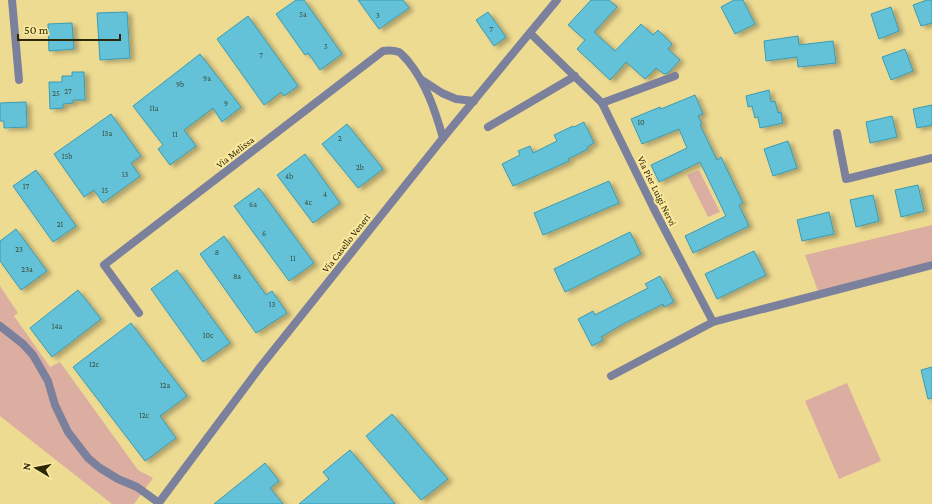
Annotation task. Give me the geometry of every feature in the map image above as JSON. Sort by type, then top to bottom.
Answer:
[{"type":"street","points":[[12,0],[19,80]]},
{"type":"street","name":"Via Casello Veneri","points":[[158,504],[261,366],[443,138],[557,0]]},
{"type":"street","name":"Via Pier Luigi Nervi","points":[[530,33],[602,103],[656,214],[713,322]]},
{"type":"street","name":"Via Melissa","points":[[139,313],[104,264],[384,51],[391,50],[400,53],[411,65],[421,80],[434,108],[443,138]]},
{"type":"street","points":[[488,127],[575,76]]},
{"type":"street","points":[[602,103],[675,76]]},
{"type":"street","name":"Via Melissa","points":[[421,80],[442,93],[456,99],[474,100]]},
{"type":"street","points":[[837,133],[846,179],[932,158]]},
{"type":"street","points":[[611,376],[713,322],[932,265]]},
{"type":"street","points":[[0,326],[23,344],[33,355],[48,381],[55,405],[68,432],[88,458],[100,468],[118,479],[137,487],[158,504]]},
{"type":"shaded area","points":[[699,170],[720,212],[708,217],[687,175]]},
{"type":"shaded area","points":[[932,225],[932,265],[819,294],[805,255]]},
{"type":"shaded area","points":[[0,286],[18,313],[14,316],[50,367],[60,362],[138,470],[153,478],[134,504],[112,504],[0,416]]},
{"type":"shaded area","points":[[847,383],[881,461],[839,479],[805,401]]},
{"type":"building","points":[[296,0],[304,0],[342,54],[320,70],[308,53],[305,55],[276,14]]},
{"type":"building","points":[[358,0],[403,0],[409,8],[379,29]]},
{"type":"building","points":[[591,0],[609,0],[617,7],[594,32],[615,51],[641,24],[653,35],[658,30],[672,44],[668,49],[680,60],[668,73],[664,74],[656,68],[645,79],[626,62],[610,80],[577,49],[585,40],[568,25]]},
{"type":"building","points":[[734,0],[743,0],[755,24],[735,34],[721,7]]},
{"type":"building","points":[[927,0],[932,0],[932,23],[921,26],[913,5]]},
{"type":"building","points":[[891,7],[899,31],[879,39],[871,14]]},
{"type":"building","points":[[127,12],[130,58],[100,60],[97,13]]},
{"type":"building","points":[[488,12],[506,37],[494,46],[476,20]]},
{"type":"building","points":[[248,16],[298,86],[284,96],[281,92],[264,105],[217,39]]},
{"type":"building","points":[[72,23],[74,49],[49,51],[48,24]]},
{"type":"building","points":[[798,36],[799,45],[833,41],[836,63],[798,67],[797,57],[766,61],[764,41]]},
{"type":"building","points":[[905,49],[913,71],[891,80],[882,57]]},
{"type":"building","points":[[200,54],[241,107],[222,122],[213,108],[184,130],[196,146],[170,165],[158,149],[163,145],[133,106]]},
{"type":"building","points":[[72,72],[84,72],[85,100],[73,100],[73,103],[63,104],[63,108],[50,109],[49,82],[62,82],[62,76],[72,76]]},
{"type":"building","points":[[769,90],[771,102],[775,101],[778,113],[781,112],[783,123],[760,128],[758,117],[755,118],[752,106],[748,107],[746,96]]},
{"type":"building","points":[[695,95],[703,114],[698,116],[702,124],[700,125],[717,160],[721,157],[743,203],[739,205],[749,226],[693,253],[685,236],[726,216],[700,162],[659,182],[651,165],[687,148],[679,129],[642,144],[631,119]]},
{"type":"building","points":[[26,102],[27,127],[4,128],[4,121],[0,121],[0,103]]},
{"type":"building","points":[[932,105],[932,125],[917,128],[913,109]]},
{"type":"building","points":[[111,114],[141,156],[131,163],[140,176],[103,203],[94,190],[84,197],[54,154]]},
{"type":"building","points":[[892,116],[897,137],[870,143],[866,122]]},
{"type":"building","points":[[584,122],[594,143],[587,147],[588,149],[568,159],[569,161],[513,186],[502,164],[520,155],[518,151],[530,146],[533,153],[557,141],[554,135]]},
{"type":"building","points":[[347,124],[383,169],[358,188],[322,144]]},
{"type":"building","points":[[788,141],[797,168],[773,176],[764,149]]},
{"type":"building","points":[[305,154],[340,203],[313,223],[277,175]]},
{"type":"building","points":[[36,170],[76,226],[53,242],[13,186]]},
{"type":"building","points":[[609,181],[619,203],[543,235],[534,213]]},
{"type":"building","points":[[918,185],[924,211],[901,217],[895,190]]},
{"type":"building","points":[[259,188],[314,263],[289,281],[234,206]]},
{"type":"building","points":[[873,195],[879,221],[856,227],[850,200]]},
{"type":"building","points":[[829,212],[834,234],[802,241],[797,220]]},
{"type":"building","points":[[16,229],[47,271],[21,290],[0,261],[0,241]]},
{"type":"building","points":[[630,232],[641,254],[565,292],[554,269]]},
{"type":"building","points":[[224,236],[266,295],[272,291],[287,313],[256,333],[200,254]]},
{"type":"building","points":[[754,251],[766,275],[717,299],[705,274]]},
{"type":"building","points":[[177,270],[230,343],[203,362],[151,289]]},
{"type":"building","points":[[660,276],[674,302],[664,307],[663,304],[623,324],[601,337],[603,340],[592,346],[578,319],[593,311],[595,315],[648,288],[645,284]]},
{"type":"building","points":[[78,290],[101,319],[52,357],[30,328]]},
{"type":"building","points":[[131,323],[187,396],[160,416],[176,438],[145,461],[73,367]]},
{"type":"building","points":[[932,367],[932,398],[928,399],[921,370]]},
{"type":"building","points":[[392,414],[448,479],[421,500],[366,436]]},
{"type":"building","points":[[350,450],[395,504],[299,504],[329,479],[323,472]]},
{"type":"building","points":[[265,463],[279,481],[270,488],[283,504],[214,504]]}]
